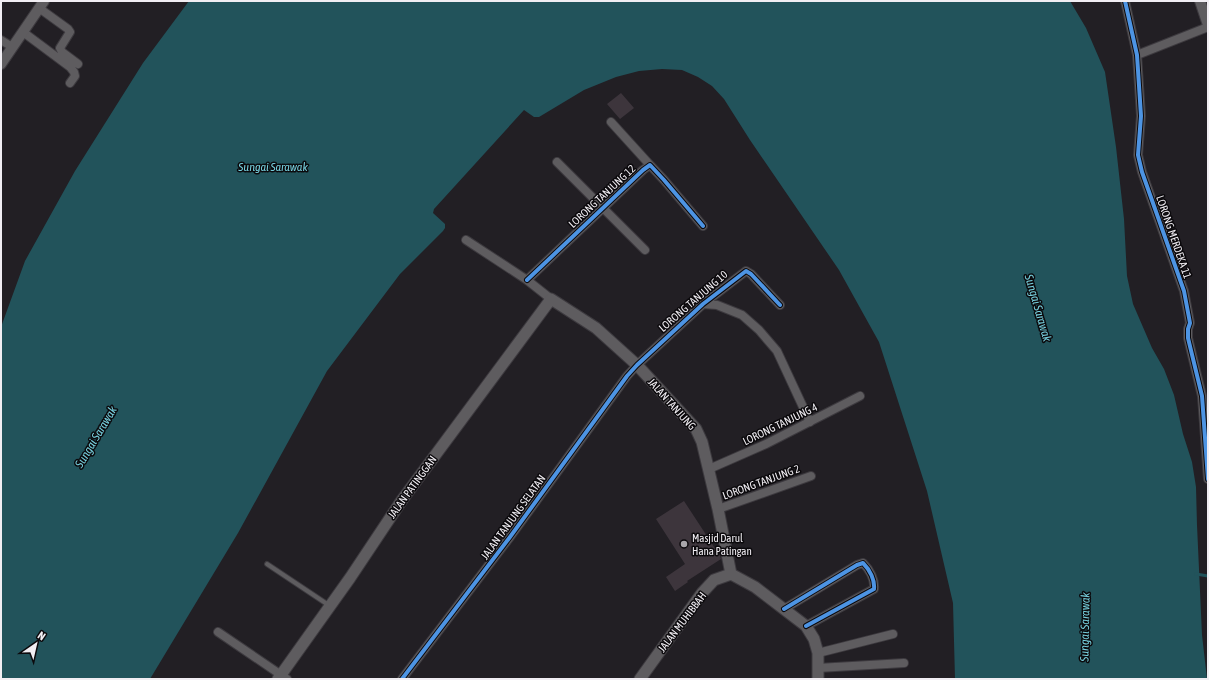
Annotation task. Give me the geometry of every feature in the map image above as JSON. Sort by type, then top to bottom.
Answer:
[{"type":"main road","name":"JALAN TANJUNG","points":[[551,299],[596,328],[637,365],[696,429],[702,442],[709,469],[732,574]]},
{"type":"main road","name":"JALAN PATINGGAN","points":[[282,678],[402,500],[551,299]]},
{"type":"main road","points":[[732,574],[755,588],[806,626],[814,639],[818,653],[818,674]]},
{"type":"main road","name":"JALAN MUHIBBAH","points":[[640,679],[702,593],[714,580],[732,574]]},
{"type":"street","name":"LORONG MERDEKA 11","points":[[1125,1],[1137,55],[1141,116],[1138,155],[1142,172],[1184,291],[1190,323],[1188,338],[1202,396],[1208,479]]},
{"type":"street","points":[[1137,55],[1208,26],[1200,1]]},
{"type":"street","points":[[1,64],[42,4],[70,32],[60,48],[62,52],[78,64]]},
{"type":"street","points":[[23,32],[70,67],[75,76],[70,83]]},
{"type":"street","points":[[1,40],[12,47]]},
{"type":"street","points":[[611,122],[650,166]]},
{"type":"street","points":[[557,162],[645,250]]},
{"type":"street","name":"LORONG TANJUNG 12","points":[[527,280],[642,170],[650,166],[664,180],[703,226]]},
{"type":"street","points":[[466,240],[527,280],[551,299]]},
{"type":"street","name":"LORONG TANJUNG 10","points":[[637,365],[703,304],[746,271],[751,274],[780,305]]},
{"type":"street","points":[[703,304],[716,305],[742,316],[759,330],[777,351],[810,422]]},
{"type":"street","name":"JALAN TANJUNG SELATAN","points":[[402,679],[510,537],[627,376],[637,365]]},
{"type":"street","name":"LORONG TANJUNG 4","points":[[709,469],[766,444],[860,396]]},
{"type":"street","name":"LORONG TANJUNG 2","points":[[718,509],[811,476]]},
{"type":"street","points":[[784,609],[857,565],[863,563],[868,569],[875,584],[874,589],[806,626]]},
{"type":"street","points":[[218,632],[282,678]]},
{"type":"street","points":[[818,653],[893,634]]},
{"type":"street","points":[[818,674],[904,663]]},
{"type":"lane","points":[[267,564],[330,606]]},
{"type":"water","name":"Sungai Sarawak","points":[[189,1],[1070,1],[1086,28],[1105,72],[1116,147],[1124,219],[1127,276],[1133,304],[1152,348],[1164,369],[1174,395],[1183,434],[1192,462],[1196,487],[1202,635],[1207,679],[955,679],[953,603],[927,491],[879,342],[839,270],[750,140],[724,99],[712,86],[698,77],[682,70],[662,69],[639,71],[616,77],[584,90],[539,117],[534,117],[524,110],[434,209],[433,213],[445,224],[445,228],[400,274],[327,371],[238,533],[150,679],[1,679],[1,327],[25,261],[75,171],[143,63]]},
{"type":"building","points":[[621,93],[634,108],[620,119],[607,104]]},
{"type":"building","points":[[684,501],[721,559],[687,581],[688,582],[675,591],[666,577],[685,564],[656,519]]},
{"type":"waterway","points":[[1196,574],[1208,576]]},
{"type":"cycle path","points":[[1125,1],[1137,55],[1141,116],[1138,155],[1142,172],[1184,291],[1190,323],[1188,338],[1202,396],[1208,479]]},
{"type":"cycle path","points":[[527,280],[650,165],[703,226]]},
{"type":"cycle path","points":[[402,679],[510,537],[627,376],[637,365],[703,304],[746,271],[751,274],[780,305]]},
{"type":"cycle path","points":[[784,609],[857,565],[863,563],[872,575],[874,589],[806,626]]},
{"type":"place","name":"Masjid Darul Hana Patingan","points":[[684,544]]}]
